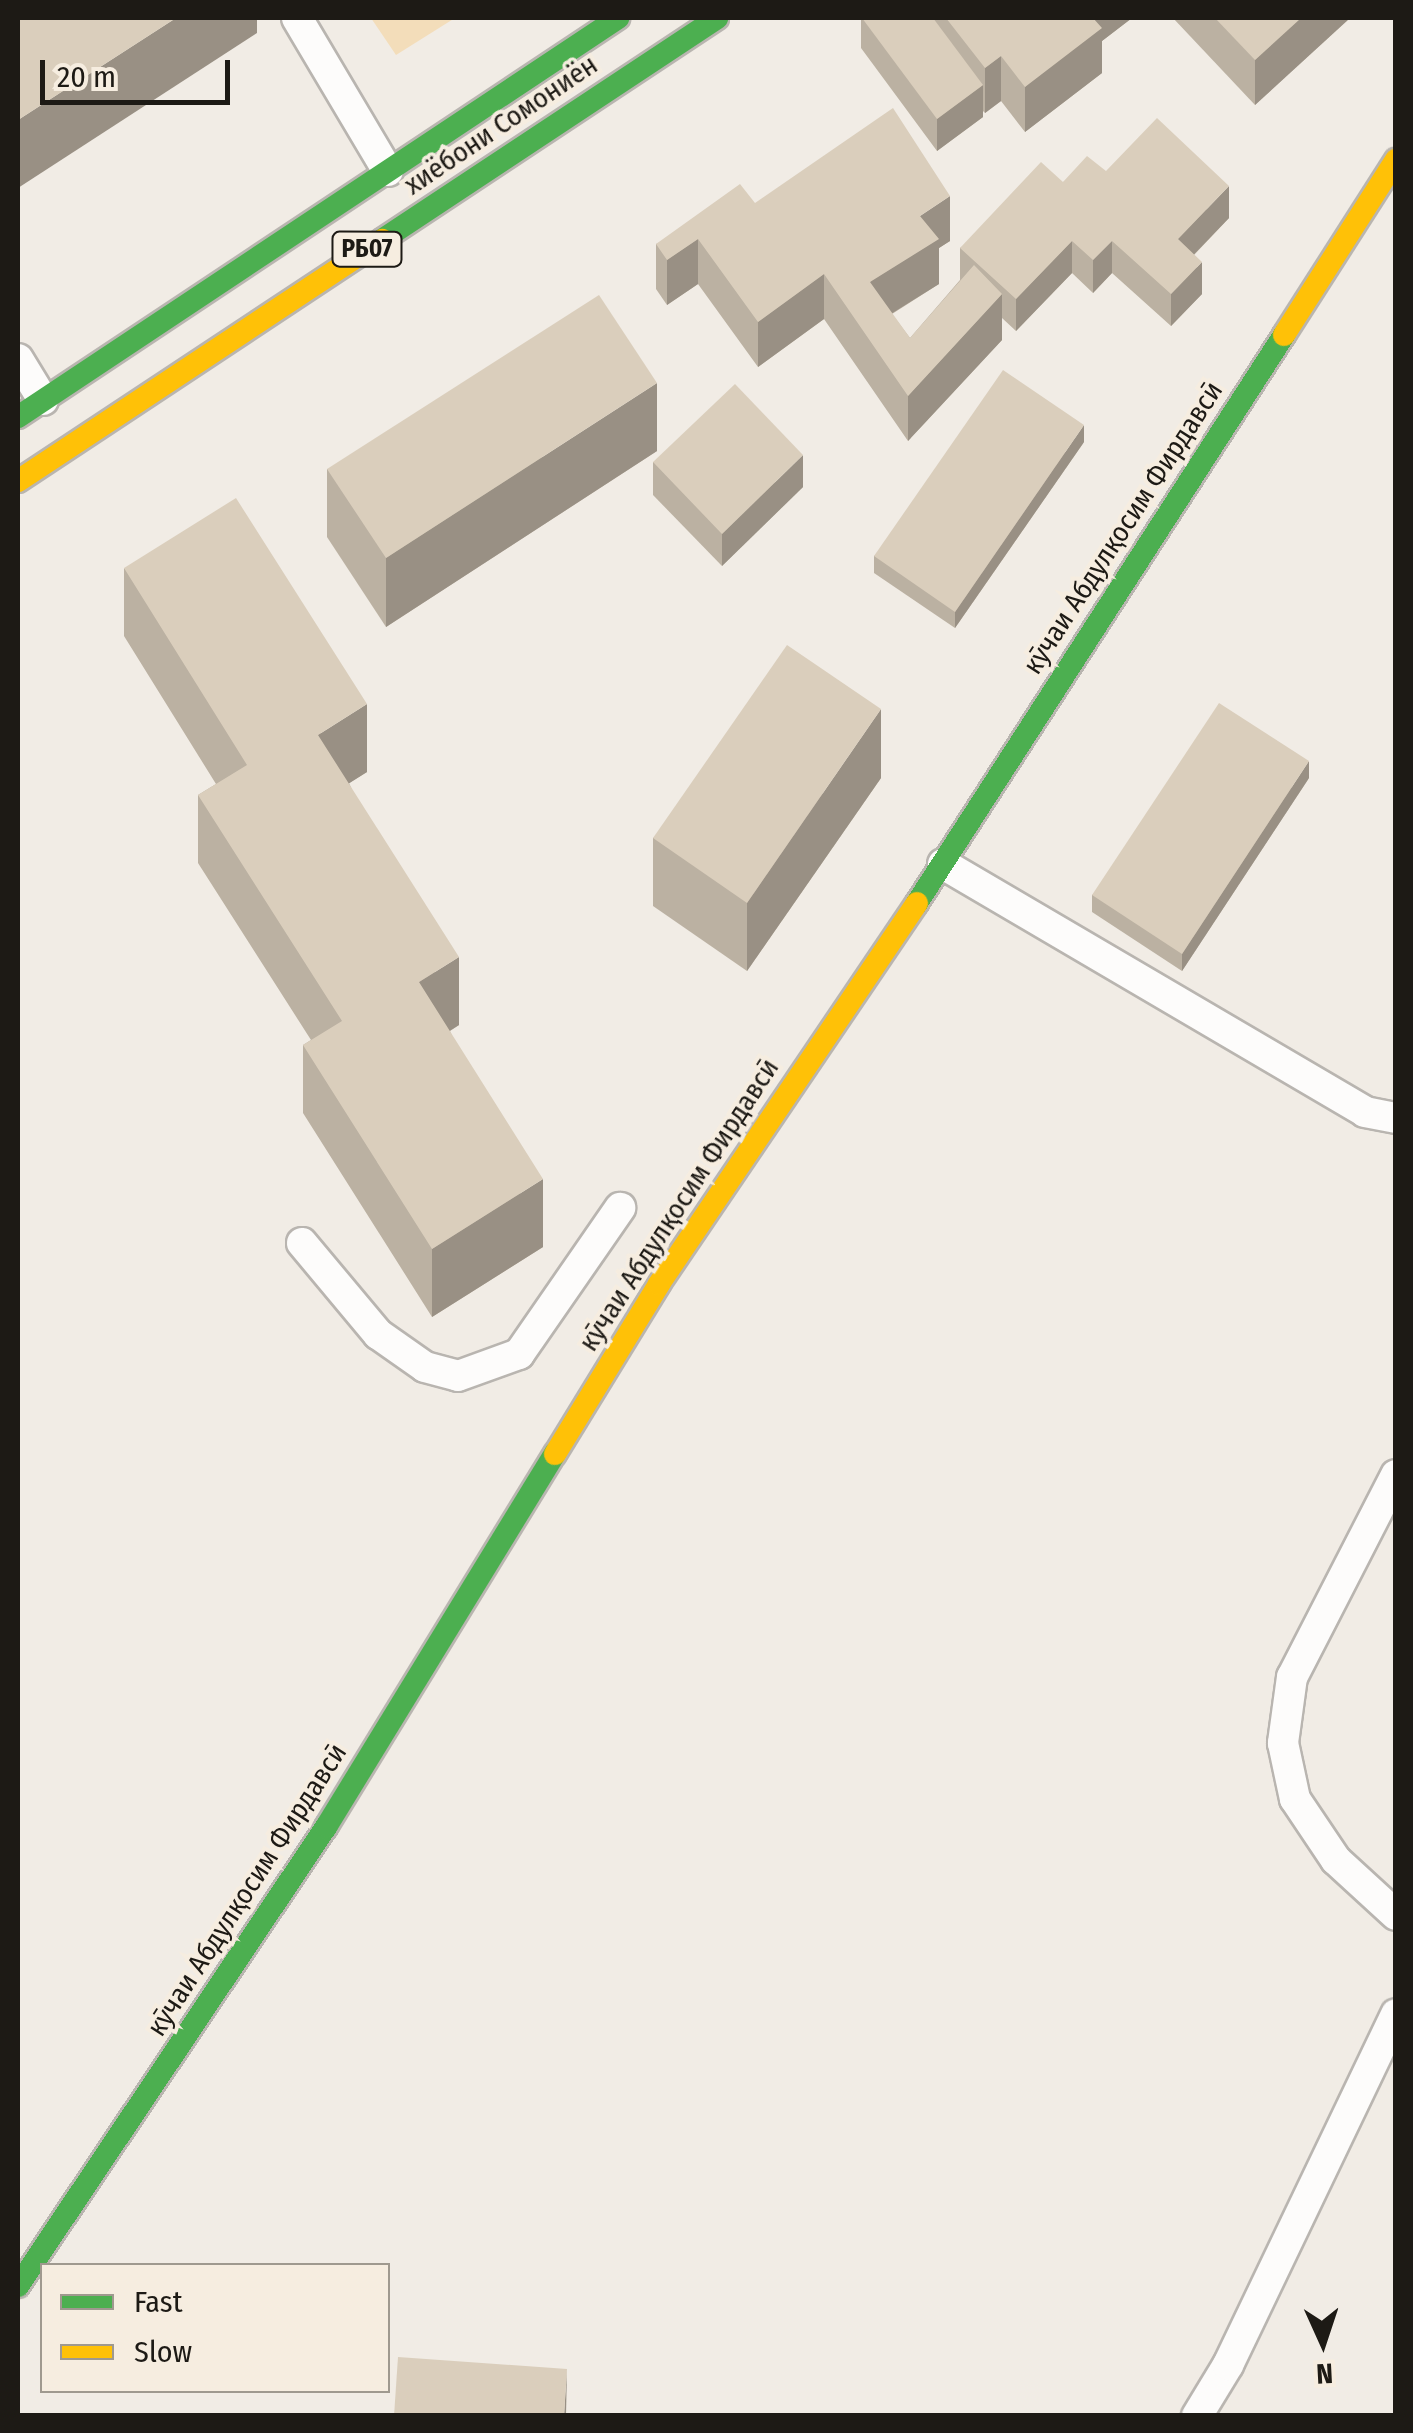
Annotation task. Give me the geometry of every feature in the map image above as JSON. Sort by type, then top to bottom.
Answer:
[{"type":"main road","name":"хиёбони Сомониён","points":[[18,418],[618,18]]},
{"type":"main road","name":"хиёбони Сомониён","points":[[18,481],[717,18]]},
{"type":"main road","name":"кӯчаи Абдулқосим Фирдавсӣ","points":[[18,2286],[326,1827],[659,1284],[943,864],[1396,160]]},
{"type":"lane","points":[[297,18],[388,170]]},
{"type":"lane","points":[[18,359],[43,400]]},
{"type":"lane","points":[[943,864],[1365,1112],[1396,1118]]},
{"type":"lane","points":[[302,1242],[378,1334],[425,1367],[458,1376],[519,1354],[620,1208]]},
{"type":"lane","points":[[1396,1475],[1292,1677],[1282,1743],[1306,1814],[1336,1860],[1396,1914]]},
{"type":"lane","points":[[1197,2416],[1228,2365],[1396,2014]]},
{"type":"shaded area","points":[[371,18],[455,18],[396,55]]},
{"type":"building","points":[[18,18],[176,18],[18,120]]},
{"type":"building","points":[[862,18],[933,18],[983,85],[937,119]]},
{"type":"building","points":[[946,18],[1093,18],[1102,28],[1025,87],[1001,56],[985,68]]},
{"type":"building","points":[[1215,18],[1301,18],[1255,60]]},
{"type":"building","points":[[893,108],[950,196],[920,216],[939,239],[870,282],[910,338],[974,265],[1002,294],[908,396],[824,274],[758,322],[698,239],[667,260],[656,244],[740,184],[755,203]]},
{"type":"building","points":[[1157,118],[1229,186],[1178,239],[1202,262],[1171,294],[1112,241],[1093,260],[1072,241],[1016,299],[960,248],[1041,162],[1063,182],[1087,156],[1106,171]]},
{"type":"building","points":[[599,295],[657,383],[386,558],[327,469]]},
{"type":"building","points":[[1003,370],[1084,425],[955,612],[874,556]]},
{"type":"building","points":[[735,384],[803,455],[722,534],[653,462]]},
{"type":"building","points":[[236,498],[367,704],[318,735],[459,957],[419,982],[543,1179],[432,1249],[303,1045],[342,1021],[198,795],[247,765],[124,568]]},
{"type":"building","points":[[787,645],[881,709],[747,903],[653,838]]},
{"type":"building","points":[[1219,703],[1309,761],[1182,954],[1092,895]]},
{"type":"building","points":[[398,2357],[567,2369],[564,2416],[394,2416]]},
{"type":"traffic: fast","points":[[18,417],[618,18]]},
{"type":"traffic: fast","points":[[382,240],[717,18]]},
{"type":"traffic: fast","points":[[917,903],[1284,335]]},
{"type":"traffic: fast","points":[[18,2286],[326,1827],[555,1454]]},
{"type":"traffic: slow","points":[[1284,335],[1396,160]]},
{"type":"traffic: slow","points":[[18,481],[382,240]]},
{"type":"traffic: slow","points":[[555,1454],[659,1284],[917,903]]}]
